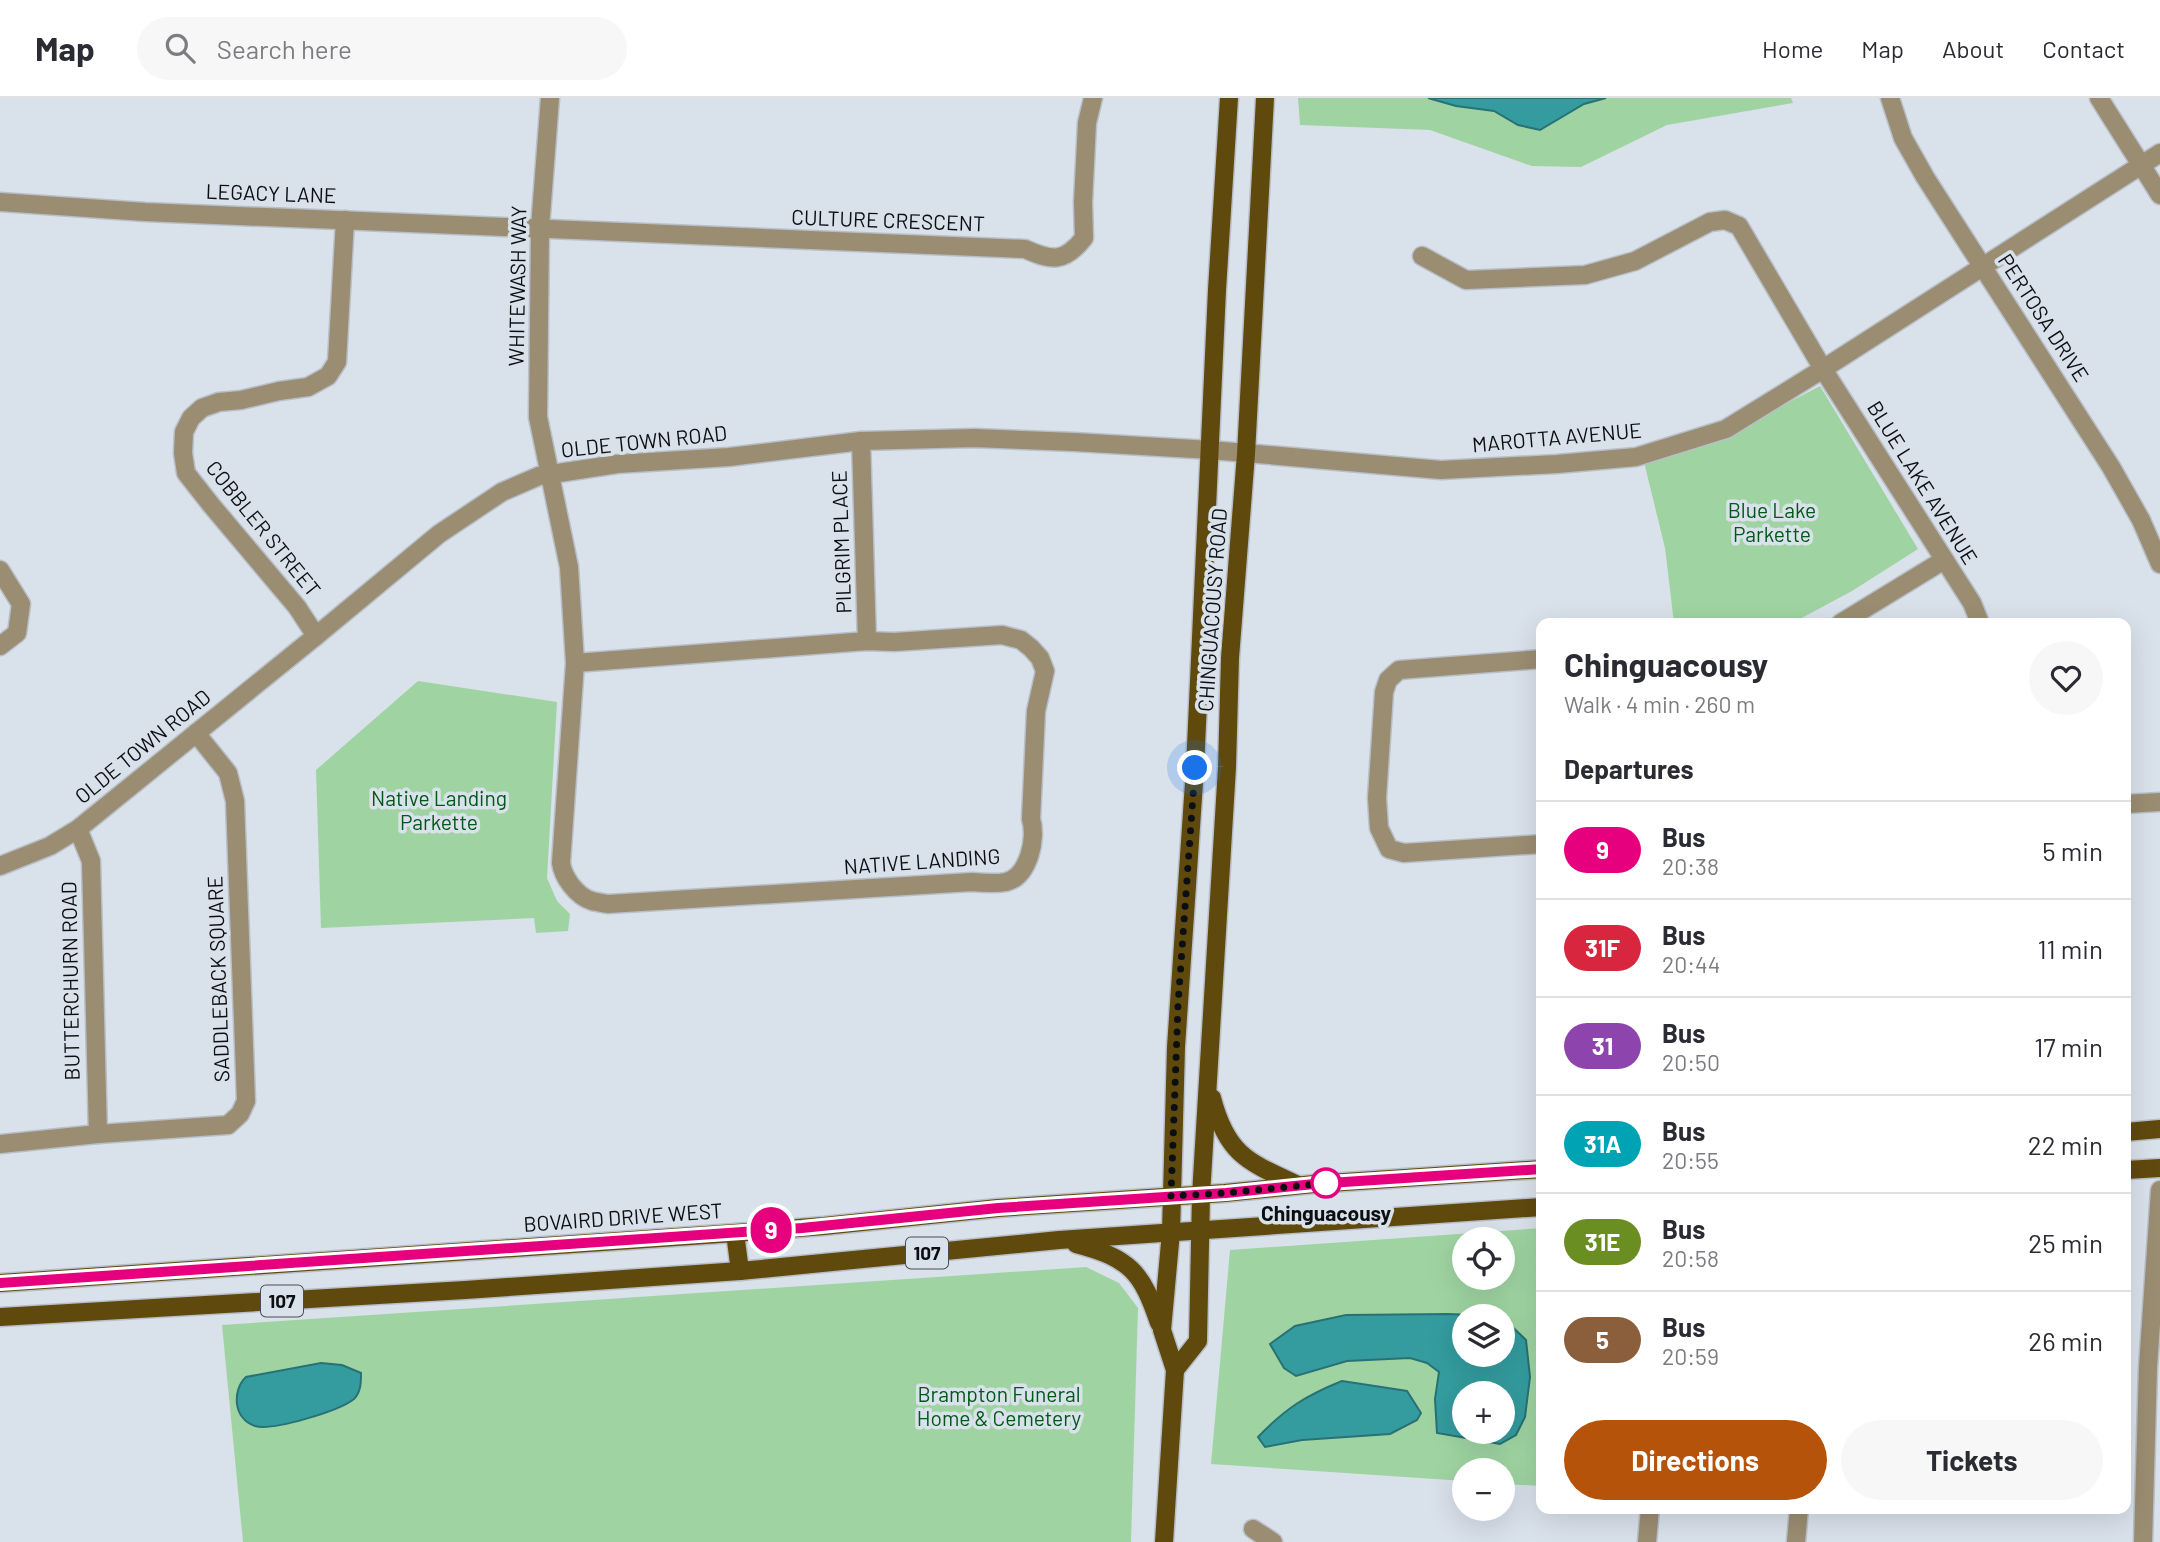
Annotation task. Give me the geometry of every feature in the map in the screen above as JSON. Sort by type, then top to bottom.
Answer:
[{"type":"main road","name":"CHINGUACOUSY ROAD","points":[[1164,1542],[1175,1370],[1162,1331],[1171,1232],[1176,1047],[1195,768],[1228,98]]},
{"type":"main road","name":"CHINGUACOUSY ROAD","points":[[1175,1370],[1198,1341],[1201,1195],[1227,768],[1230,658],[1246,454],[1265,98]]},
{"type":"main road","points":[[1208,1084],[1218,1122],[1245,1159],[1301,1186]]},
{"type":"main road","points":[[2131,1132],[2160,1129]]},
{"type":"main road","points":[[2131,1170],[2160,1168]]},
{"type":"main road","name":"BOVAIRD DRIVE WEST","points":[[0,1283],[735,1233],[998,1208],[1536,1169]]},
{"type":"main road","name":"107","points":[[0,1317],[438,1292],[740,1271],[1059,1240],[1536,1207]]},
{"type":"main road","points":[[735,1233],[740,1271]]},
{"type":"main road","points":[[1059,1240],[1098,1250],[1119,1259],[1148,1289],[1162,1331]]},
{"type":"street","name":"WHITEWASH WAY","points":[[550,98],[540,228],[538,417],[551,474]]},
{"type":"street","name":"CULTURE CRESCENT","points":[[540,228],[1025,249],[1045,258],[1060,258],[1075,250],[1084,238],[1087,123],[1093,98]]},
{"type":"street","name":"PERTOSA DRIVE","points":[[1890,98],[1903,138],[1925,177],[2111,467],[2141,520],[2160,564]]},
{"type":"street","points":[[2099,98],[2160,195]]},
{"type":"street","name":"MAROTTA AVENUE","points":[[1211,450],[1441,470],[1636,457],[1726,429],[2160,153]]},
{"type":"street","name":"LEGACY LANE","points":[[0,202],[145,212],[540,228]]},
{"type":"street","points":[[0,202],[0,215]]},
{"type":"street","name":"COBBLER STREET","points":[[316,636],[298,607],[186,473],[184,432],[191,418],[202,408],[308,387],[328,376],[337,362],[345,220]]},
{"type":"street","name":"BLUE LAKE AVENUE","points":[[1422,256],[1466,280],[1586,275],[1635,261],[1710,222],[1725,220],[1739,226],[1824,369],[1972,603],[1978,618]]},
{"type":"street","name":"OLDE TOWN ROAD","points":[[0,866],[50,846],[78,829],[439,534],[502,492],[539,476],[617,464],[729,457],[861,441],[974,438],[1211,450]]},
{"type":"street","name":"PILGRIM PLACE","points":[[861,441],[867,641]]},
{"type":"street","name":"NATIVE LANDING","points":[[551,474],[569,567],[575,663],[561,863],[562,871],[578,892],[592,901],[622,903],[958,883],[987,884],[1013,879],[1030,855],[1035,830],[1031,819],[1036,711],[1045,671],[1040,659],[1021,640],[1002,635],[894,642],[867,641],[575,663]]},
{"type":"street","points":[[1849,618],[1944,561]]},
{"type":"street","points":[[0,570],[21,604],[17,633],[0,646]]},
{"type":"street","points":[[1536,659],[1399,670],[1388,680],[1384,692],[1377,799],[1379,828],[1389,849],[1396,851],[1404,853],[1536,844]]},
{"type":"street","name":"SADDLEBACK SQUARE","points":[[0,1144],[228,1125],[240,1114],[246,1101],[235,800],[228,773],[196,733]]},
{"type":"street","points":[[2131,804],[2160,802]]},
{"type":"street","name":"BUTTERCHURN ROAD","points":[[78,829],[92,861],[98,1134]]},
{"type":"street","points":[[2143,1542],[2148,1368],[2160,1190]]},
{"type":"street","points":[[1647,1542],[1649,1514]]},
{"type":"street","points":[[1796,1542],[1798,1514]]},
{"type":"street","points":[[1253,1529],[1273,1542]]},
{"type":"green space","points":[[1298,98],[1791,98],[1793,103],[1667,125],[1581,167],[1532,166],[1430,130],[1300,125]]},
{"type":"green space","name":"Blue Lake Parkette","points":[[1820,386],[1918,549],[1852,591],[1802,618],[1673,618],[1665,548],[1644,462],[1723,437]]},
{"type":"green space","name":"Native Landing Parkette","points":[[418,681],[557,702],[547,878],[557,901],[570,914],[568,931],[536,933],[534,918],[321,928],[316,770]]},
{"type":"green space","points":[[1536,1228],[1536,1486],[1515,1485],[1515,1458],[1452,1458],[1452,1480],[1211,1464],[1230,1250],[1452,1234],[1452,1290],[1515,1290],[1515,1230]]},
{"type":"green space","name":"Brampton Funeral Home & Cemetery","points":[[1086,1267],[1119,1283],[1138,1308],[1131,1542],[243,1542],[222,1325]]},
{"type":"water","points":[[1428,98],[1606,98],[1584,104],[1540,130],[1518,125],[1494,111],[1456,106]]},
{"type":"water","points":[[1452,1314],[1452,1367],[1515,1367],[1515,1329],[1526,1340],[1530,1377],[1525,1417],[1515,1436],[1515,1381],[1452,1381],[1452,1436],[1437,1433],[1435,1399],[1439,1372],[1427,1363],[1410,1358],[1347,1361],[1296,1376],[1284,1368],[1270,1344],[1295,1326],[1346,1315]]},
{"type":"water","points":[[321,1363],[342,1365],[361,1373],[361,1383],[354,1399],[321,1414],[276,1426],[255,1426],[242,1417],[237,1396],[246,1377]]},
{"type":"water","points":[[1342,1381],[1407,1391],[1421,1413],[1417,1420],[1390,1434],[1302,1440],[1265,1447],[1258,1437],[1287,1410]]},
{"type":"bus line","name":"9","points":[[0,1283],[802,1228],[998,1208],[1536,1169]]},
{"type":"place","name":"Chinguacousy","points":[[1326,1183]]},
{"type":"route","points":[[1195,768],[1178,1005],[1171,1196],[1326,1183]]}]
